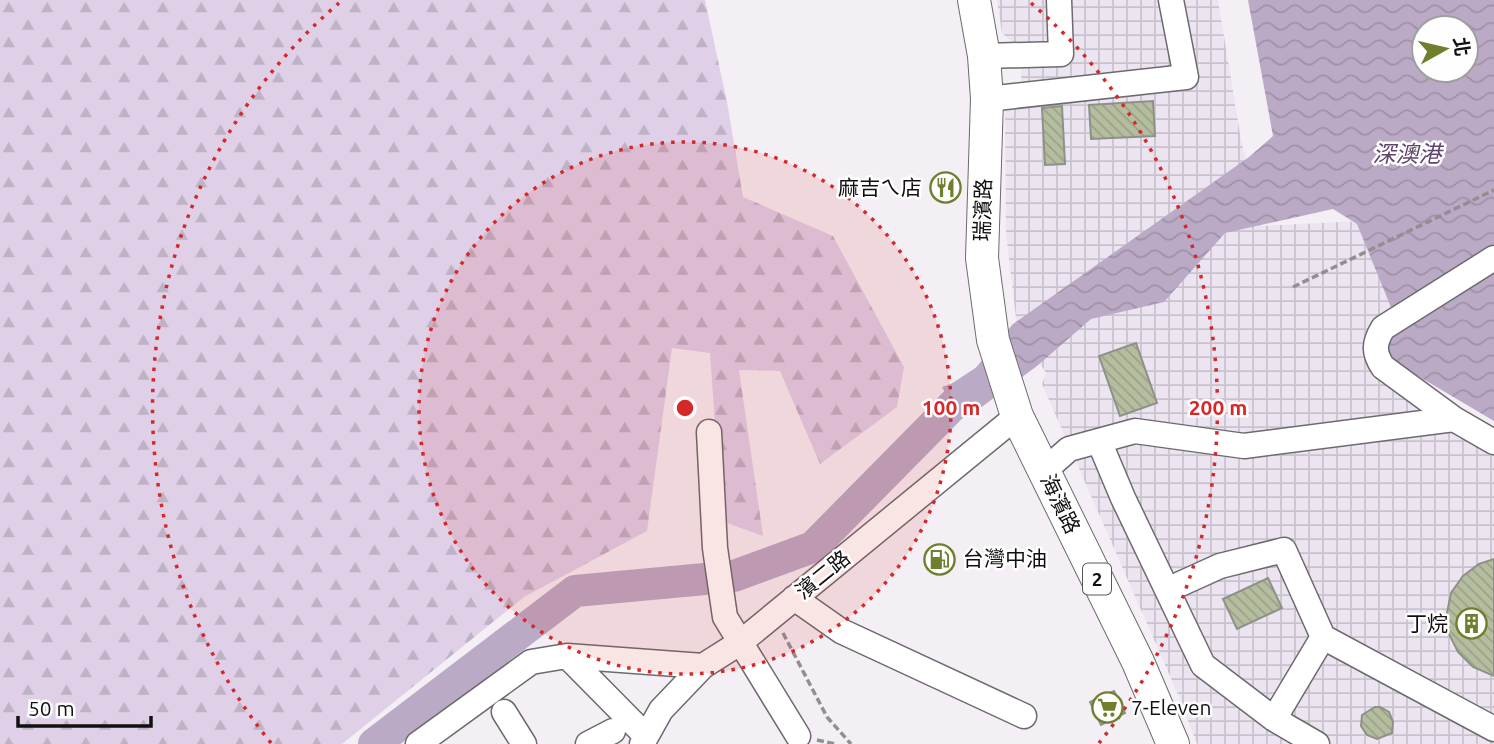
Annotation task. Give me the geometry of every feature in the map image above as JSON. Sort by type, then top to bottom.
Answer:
[{"type":"main road","name":"瑞濱路","points":[[974,0],[984,56],[987,99],[982,258],[993,340],[1012,403]]},
{"type":"main road","name":"海濱路","points":[[1012,403],[1138,662],[1173,744]]},
{"type":"street","points":[[984,56],[1061,54],[1059,0]]},
{"type":"street","points":[[987,99],[1186,77],[1171,0]]},
{"type":"street","points":[[1494,258],[1383,328],[1375,341],[1376,356],[1383,367],[1454,419],[1494,442]]},
{"type":"street","name":"濱二路","points":[[644,740],[661,710],[703,666],[741,642],[794,598],[1012,403]]},
{"type":"street","points":[[1044,471],[1069,449],[1135,431],[1244,446],[1454,419]]},
{"type":"street","points":[[709,432],[715,548],[725,617],[798,736]]},
{"type":"street","points":[[1099,441],[1123,498],[1203,665],[1274,719],[1317,744]]},
{"type":"street","points":[[1167,590],[1220,566],[1284,550],[1323,637],[1494,729]]},
{"type":"street","points":[[794,598],[841,631],[1024,716]]},
{"type":"street","points":[[1274,719],[1323,637]]},
{"type":"street","points":[[567,656],[644,740]]},
{"type":"street","points":[[418,744],[531,662],[567,656],[703,666]]},
{"type":"street","points":[[504,712],[524,744]]},
{"type":"street","points":[[588,744],[613,731]]},
{"type":"path","points":[[1293,287],[1494,190]]},
{"type":"path","points":[[783,632],[827,717],[851,744]]},
{"type":"shaded area","points":[[997,0],[1218,0],[1241,140],[1262,226],[1359,221],[1400,323],[1383,345],[1414,380],[1494,427],[1494,744],[1197,744],[1177,692],[1042,384],[1046,373],[1017,326],[1006,233],[1005,110],[1022,97],[1020,49],[1002,33]]},
{"type":"green space","points":[[0,0],[705,0],[727,102],[743,197],[833,236],[904,367],[897,407],[820,464],[780,371],[739,370],[763,536],[722,521],[710,353],[672,348],[647,531],[524,597],[342,744],[0,744]]},
{"type":"water","name":"深澳港","points":[[1248,0],[1494,0],[1494,421],[1379,353],[1397,322],[1357,224],[1333,209],[1225,233],[1164,302],[1091,319],[1037,366],[975,412],[959,419],[942,387],[967,378],[1013,324],[1249,157],[1273,136]]},
{"type":"building","points":[[1153,101],[1155,136],[1091,139],[1089,105]]},
{"type":"building","points":[[1062,106],[1065,164],[1045,165],[1042,108]]},
{"type":"building","points":[[1136,343],[1157,403],[1120,416],[1099,356]]},
{"type":"building","name":"丁烷","points":[[1494,559],[1494,676],[1473,667],[1458,652],[1449,634],[1447,613],[1451,593],[1463,576],[1479,564]]},
{"type":"building","points":[[1268,578],[1282,608],[1237,629],[1223,599]]},
{"type":"building","name":"7-Eleven","points":[[1114,691],[1125,713],[1101,725],[1090,702]]},
{"type":"building","points":[[1375,707],[1389,712],[1393,722],[1392,733],[1377,739],[1367,735],[1361,726],[1362,715]]},
{"type":"waterway","points":[[734,576],[813,547],[962,396],[985,381]]},
{"type":"waterway","points":[[374,744],[575,591],[705,579]]},
{"type":"place","name":"麻吉ㄟ店","points":[[945,188]]},
{"type":"place","name":"台灣中油","points":[[940,559]]},
{"type":"place","name":"丁烷","points":[[1471,624]]},
{"type":"place","name":"7-Eleven","points":[[1108,708]]}]
